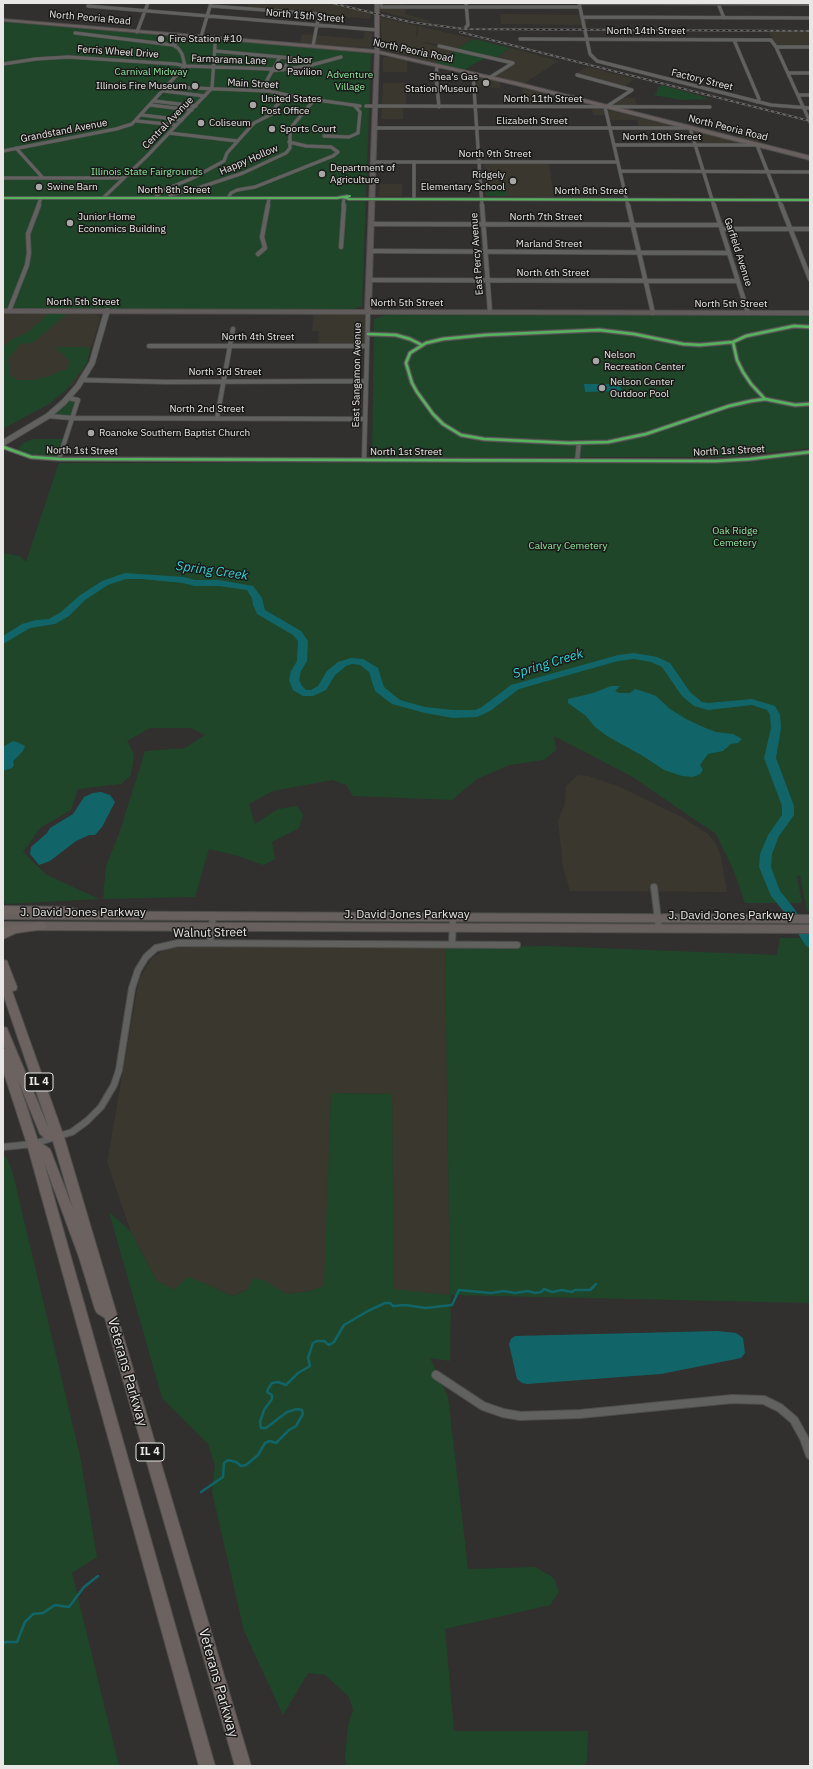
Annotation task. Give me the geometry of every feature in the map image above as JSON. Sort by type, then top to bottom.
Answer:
[{"type":"highway","points":[[3,910],[68,911],[83,916]]},
{"type":"highway","points":[[3,935],[14,929],[41,926]]},
{"type":"highway","points":[[3,964],[21,1011],[20,1027]]},
{"type":"highway","name":"Veterans Parkway","points":[[3,980],[58,1137],[243,1766]]},
{"type":"highway","points":[[3,1031],[44,1131],[50,1136],[58,1137]]},
{"type":"highway","name":"IL 4","points":[[3,1053],[32,1144],[207,1766]]},
{"type":"highway","points":[[32,1144],[46,1153],[85,1257],[101,1309],[111,1318]]},
{"type":"main road","name":"East Sangamon Avenue","points":[[368,312],[377,60],[377,3]]},
{"type":"main road","name":"North Peoria Road","points":[[3,20],[313,46],[396,55],[810,158]]},
{"type":"main road","points":[[377,60],[383,56],[396,55]]},
{"type":"main road","points":[[347,312],[362,308],[368,301],[374,307],[389,312]]},
{"type":"main road","name":"North 5th Street","points":[[6,311],[810,313]]},
{"type":"main road","name":"J. David Jones Parkway","points":[[3,915],[534,929],[568,929],[754,918],[810,918]]},
{"type":"main road","name":"J. David Jones Parkway","points":[[3,926],[453,917],[567,917],[762,929],[810,929]]},
{"type":"street","points":[[137,32],[148,3]]},
{"type":"street","points":[[381,3],[381,7],[580,8]]},
{"type":"street","points":[[466,3],[468,25],[466,27]]},
{"type":"street","points":[[586,39],[579,3],[810,4]]},
{"type":"street","points":[[718,3],[724,18]]},
{"type":"street","points":[[201,37],[211,4],[319,14],[318,26],[313,46]]},
{"type":"street","name":"North 15th Street","points":[[88,6],[377,30]]},
{"type":"street","points":[[582,17],[810,18]]},
{"type":"street","points":[[75,33],[173,46],[178,48],[182,54],[185,66],[137,121]]},
{"type":"street","points":[[173,46],[186,36]]},
{"type":"street","name":"North 14th Street","points":[[520,39],[771,40],[776,47]]},
{"type":"street","name":"Factory Street","points":[[586,39],[590,54],[597,61],[757,102],[804,108]]},
{"type":"street","points":[[734,40],[759,99],[757,102]]},
{"type":"street","points":[[211,90],[215,45]]},
{"type":"street","points":[[439,46],[513,63],[489,78]]},
{"type":"street","points":[[810,47],[776,47],[810,122]]},
{"type":"street","points":[[215,51],[291,58],[283,70]]},
{"type":"street","name":"Ferris Wheel Drive","points":[[3,64],[50,57],[80,57],[176,64],[185,66]]},
{"type":"street","points":[[261,90],[280,57]]},
{"type":"street","name":"Farmarama Lane","points":[[185,66],[283,70],[342,57]]},
{"type":"street","points":[[439,107],[436,76],[437,67],[440,66]]},
{"type":"street","points":[[788,73],[810,73]]},
{"type":"street","name":"East Percy Avenue","points":[[473,74],[490,312]]},
{"type":"street","points":[[577,75],[632,90],[605,107],[653,313]]},
{"type":"street","name":"Main Street","points":[[168,87],[211,90],[261,90],[314,100],[360,106]]},
{"type":"street","name":"Central Avenue","points":[[103,198],[211,90]]},
{"type":"street","points":[[164,91],[205,96]]},
{"type":"street","points":[[156,196],[220,164],[224,160],[226,154],[254,123],[272,114],[276,106],[287,95]]},
{"type":"street","points":[[798,96],[810,95]]},
{"type":"street","name":"Happy Hollow","points":[[156,196],[182,193],[243,173],[286,153],[290,148],[289,142],[293,125],[314,100]]},
{"type":"street","points":[[154,101],[196,106]]},
{"type":"street","points":[[150,105],[192,110]]},
{"type":"street","points":[[324,136],[348,137],[358,134],[360,112],[354,105]]},
{"type":"street","points":[[366,106],[375,106]]},
{"type":"street","name":"North 11th Street","points":[[375,106],[710,107]]},
{"type":"street","points":[[804,108],[810,108]]},
{"type":"street","points":[[142,115],[182,120]]},
{"type":"street","points":[[137,121],[176,125]]},
{"type":"street","name":"Grandstand Avenue","points":[[3,151],[128,126],[137,121]]},
{"type":"street","name":"Elizabeth Street","points":[[374,128],[690,128]]},
{"type":"street","name":"Garfield Avenue","points":[[690,128],[748,313]]},
{"type":"street","points":[[169,133],[237,141]]},
{"type":"street","points":[[228,198],[231,193],[237,190],[255,186],[327,158],[338,152],[331,147],[306,146],[289,142]]},
{"type":"street","name":"North 10th Street","points":[[615,145],[757,145]]},
{"type":"street","points":[[757,145],[810,279]]},
{"type":"street","points":[[16,148],[43,178]]},
{"type":"street","name":"North 9th Street","points":[[373,162],[618,162]]},
{"type":"street","points":[[414,162],[414,198]]},
{"type":"street","points":[[620,171],[810,172]]},
{"type":"street","points":[[3,178],[123,178]]},
{"type":"street","name":"North 8th Street","points":[[3,198],[103,198],[156,196],[228,198],[344,197],[810,200]]},
{"type":"street","points":[[341,247],[344,197]]},
{"type":"street","points":[[6,311],[27,265],[29,253],[28,234],[41,198]]},
{"type":"street","points":[[258,254],[265,248],[262,238],[269,198]]},
{"type":"street","name":"North 7th Street","points":[[371,224],[632,225],[810,229]]},
{"type":"street","name":"Marland Street","points":[[370,251],[728,253]]},
{"type":"street","name":"North 6th Street","points":[[369,280],[738,281]]},
{"type":"street","points":[[3,443],[48,416],[68,398],[83,380],[93,358],[107,311]]},
{"type":"street","name":"East Sangamon Avenue","points":[[364,460],[368,312]]},
{"type":"street","points":[[810,327],[790,327],[746,336],[733,342],[691,345],[634,334],[589,330],[485,335],[443,339],[422,344],[408,356],[407,367],[412,383],[417,392],[433,414],[448,429],[461,435],[484,439],[579,443],[608,442],[634,437],[693,420],[729,406],[765,399],[785,404],[810,404]]},
{"type":"street","points":[[217,418],[232,329]]},
{"type":"street","points":[[368,334],[396,335],[422,344]]},
{"type":"street","points":[[733,342],[738,363],[743,372],[751,384],[765,399]]},
{"type":"street","name":"North 4th Street","points":[[149,346],[367,346]]},
{"type":"street","name":"North 3rd Street","points":[[83,380],[366,381]]},
{"type":"street","points":[[59,459],[78,400],[68,398]]},
{"type":"street","name":"North 2nd Street","points":[[48,416],[72,418],[365,419]]},
{"type":"street","points":[[577,461],[579,443]]},
{"type":"street","name":"North 1st Street","points":[[3,447],[31,456],[59,459],[577,461],[735,460],[810,452]]},
{"type":"street","points":[[348,460],[357,457],[364,451]]},
{"type":"street","points":[[654,887],[658,923]]},
{"type":"street","points":[[452,944],[453,917]]},
{"type":"street","points":[[210,943],[212,921]]},
{"type":"street","name":"Walnut Street","points":[[3,1147],[32,1144],[72,1132],[87,1121],[101,1106],[114,1085],[119,1070],[132,988],[138,970],[146,957],[156,948],[178,943],[517,944]]},
{"type":"street","points":[[436,1375],[483,1406],[503,1413],[520,1416],[580,1414],[732,1399],[764,1400],[780,1408],[794,1420],[804,1438],[810,1455]]},
{"type":"shaded area","points":[[249,3],[327,3],[370,13],[370,19],[246,8]]},
{"type":"shaded area","points":[[383,3],[407,3],[405,14],[430,21],[426,23],[380,11],[380,8],[383,8]]},
{"type":"shaded area","points":[[500,14],[585,15],[587,22],[586,25],[501,24]]},
{"type":"shaded area","points":[[380,17],[417,26],[416,37],[418,34],[418,26],[474,39],[456,49],[426,42],[424,43],[457,51],[436,63],[383,49]]},
{"type":"shaded area","points":[[365,31],[372,33],[372,47],[369,48],[300,43],[302,34],[363,39]]},
{"type":"shaded area","points":[[768,31],[810,32],[810,47],[777,46]]},
{"type":"shaded area","points":[[510,48],[559,61],[523,84],[493,77],[516,63],[495,58]]},
{"type":"shaded area","points":[[383,58],[407,60],[407,72],[383,72]]},
{"type":"shaded area","points":[[587,67],[635,79],[624,87],[575,74]]},
{"type":"shaded area","points":[[476,77],[500,82],[500,88],[477,87]]},
{"type":"shaded area","points":[[383,83],[407,83],[406,105],[382,105]]},
{"type":"shaded area","points":[[522,88],[546,93],[537,106],[526,106]]},
{"type":"shaded area","points":[[623,98],[635,98],[637,105],[614,105]]},
{"type":"shaded area","points":[[382,108],[403,108],[403,119],[381,119]]},
{"type":"shaded area","points":[[592,109],[603,109],[676,127],[639,128],[637,120],[606,120],[605,115],[593,115]]},
{"type":"shaded area","points":[[736,127],[754,132],[759,143],[740,138]]},
{"type":"shaded area","points":[[693,131],[746,144],[696,144]]},
{"type":"shaded area","points":[[483,164],[549,164],[554,197],[486,196]]},
{"type":"shaded area","points":[[380,184],[402,184],[402,196],[379,196]]},
{"type":"shaded area","points":[[3,312],[91,313],[99,316],[100,320],[84,368],[72,386],[3,386]]},
{"type":"shaded area","points":[[314,313],[365,313],[365,345],[318,345],[319,331],[312,331]]},
{"type":"shaded area","points":[[578,775],[589,776],[620,787],[682,817],[708,834],[716,844],[721,857],[727,892],[570,891],[563,867],[558,821],[565,803],[566,786]]},
{"type":"shaded area","points":[[216,946],[445,948],[450,1295],[394,1290],[392,1094],[331,1093],[325,1286],[310,1291],[287,1294],[265,1282],[232,1296],[204,1283],[174,1290],[156,1280],[131,1232],[107,1162],[139,979],[152,958],[167,948]]},
{"type":"green space","name":"Illinois State Fairgrounds","points":[[3,22],[371,53],[362,306],[350,310],[3,309]]},
{"type":"green space","points":[[474,39],[510,48],[495,58],[456,49]]},
{"type":"green space","points":[[457,51],[485,58],[464,70],[436,63]]},
{"type":"green space","points":[[661,85],[708,99],[682,100],[653,95],[657,93],[657,89]]},
{"type":"green space","points":[[485,187],[506,187],[507,196],[487,196]]},
{"type":"green space","points":[[49,313],[68,313],[32,343],[20,344],[8,360],[10,375],[17,380],[32,380],[51,376],[59,371],[68,369],[69,360],[55,347],[89,347],[90,350],[87,363],[66,390],[49,404],[3,429],[3,347],[9,341],[28,332]]},
{"type":"green space","points":[[386,315],[810,316],[810,448],[729,457],[372,457],[374,319]]},
{"type":"green space","points":[[71,400],[75,401],[70,417],[55,414]]},
{"type":"green space","points":[[33,439],[64,439],[57,457],[39,456],[20,452],[18,448],[23,443]]},
{"type":"green space","points":[[810,454],[810,911],[807,911],[800,875],[797,876],[802,903],[745,903],[733,869],[716,834],[631,776],[554,736],[556,750],[544,760],[509,765],[477,779],[452,800],[353,796],[346,785],[332,780],[273,791],[249,804],[255,824],[278,809],[297,806],[303,815],[299,828],[272,842],[275,859],[263,865],[238,856],[209,849],[195,897],[103,899],[106,866],[120,831],[145,751],[185,748],[205,735],[191,728],[150,728],[127,741],[134,754],[131,775],[121,784],[78,789],[71,810],[40,828],[23,852],[47,875],[99,899],[6,904],[3,899],[3,553],[20,556],[26,562],[59,463],[699,463],[757,460]]},
{"type":"green space","points":[[780,938],[810,938],[810,1303],[451,1295],[450,1361],[430,1358],[448,1397],[468,1569],[535,1567],[554,1578],[559,1592],[550,1605],[445,1629],[454,1731],[588,1731],[587,1762],[583,1766],[347,1766],[345,1758],[348,1725],[353,1710],[349,1697],[325,1675],[308,1673],[283,1715],[244,1631],[212,1492],[215,1465],[208,1444],[162,1398],[109,1212],[131,1232],[156,1280],[174,1290],[187,1277],[232,1296],[247,1290],[253,1278],[265,1281],[287,1294],[310,1291],[324,1286],[331,1093],[392,1094],[394,1289],[450,1295],[445,948],[547,946],[777,955]]},
{"type":"green space","points":[[3,1157],[6,1157],[12,1170],[80,1456],[97,1557],[72,1573],[119,1766],[3,1766]]},
{"type":"water","name":"Nelson Center Outdoor Pool","points":[[584,384],[620,384],[621,391],[585,392]]},
{"type":"water","points":[[611,686],[620,686],[615,691],[619,693],[630,693],[635,689],[656,696],[670,709],[686,719],[716,732],[733,734],[742,739],[738,743],[731,744],[723,751],[708,754],[700,765],[703,770],[700,774],[693,777],[682,776],[664,770],[643,756],[607,736],[595,727],[586,716],[568,703],[568,699],[593,693]]},
{"type":"water","points":[[13,741],[25,746],[23,751],[13,761],[14,765],[12,768],[3,771],[3,747]]},
{"type":"water","points":[[101,792],[110,795],[115,802],[102,827],[95,835],[89,835],[76,841],[50,861],[39,865],[30,854],[31,847],[47,833],[50,828],[73,814],[84,797],[93,793]]},
{"type":"water","points":[[717,1331],[736,1333],[743,1338],[745,1353],[741,1358],[661,1374],[527,1384],[522,1383],[517,1379],[509,1344],[511,1339],[515,1336]]},
{"type":"waterway","name":"Spring Creek","points":[[3,641],[26,626],[36,623],[51,622],[65,614],[82,598],[105,583],[125,576],[141,576],[184,580],[194,583],[219,583],[250,588],[257,598],[261,612],[297,633],[303,641],[302,661],[296,671],[294,680],[297,688],[303,693],[313,693],[322,688],[331,673],[342,664],[351,661],[363,662],[374,670],[379,689],[396,702],[425,710],[453,714],[477,713],[486,709],[515,687],[537,680],[618,658],[634,656],[653,659],[666,665],[686,694],[698,704],[708,707],[752,702],[771,708],[775,715],[776,728],[770,758],[788,806],[788,815],[774,835],[766,854],[765,867],[775,893],[789,910],[810,943]]},
{"type":"waterway","points":[[201,1492],[223,1477],[224,1463],[228,1460],[236,1462],[241,1466],[246,1465],[258,1455],[265,1443],[270,1441],[276,1443],[289,1430],[296,1426],[303,1414],[302,1410],[297,1409],[287,1412],[266,1428],[261,1428],[260,1422],[264,1410],[272,1399],[272,1395],[267,1392],[268,1389],[272,1383],[278,1382],[286,1385],[298,1373],[310,1366],[308,1358],[313,1343],[317,1341],[324,1341],[329,1345],[334,1342],[344,1325],[368,1311],[385,1303],[390,1303],[393,1306],[405,1305],[426,1308],[452,1305],[459,1290],[491,1293],[504,1291],[515,1293],[528,1291],[535,1293],[541,1292],[544,1289],[552,1292],[562,1290],[572,1292],[575,1290],[590,1290],[596,1284]]},
{"type":"waterway","points":[[3,1644],[5,1642],[17,1642],[25,1622],[33,1614],[43,1613],[55,1605],[69,1607],[84,1587],[98,1576]]},
{"type":"railway","points":[[332,3],[410,22],[464,29],[810,31]]},
{"type":"railway","points":[[460,32],[810,121]]},
{"type":"cycle path","points":[[3,198],[337,198],[350,196]]},
{"type":"cycle path","points":[[344,197],[349,199],[810,200]]},
{"type":"cycle path","points":[[810,327],[794,326],[746,336],[733,342],[700,345],[683,344],[634,334],[599,330],[485,335],[443,339],[426,343],[410,353],[406,363],[412,383],[417,392],[433,414],[443,424],[461,435],[484,439],[569,443],[608,442],[646,434],[729,406],[751,401],[765,399],[795,405],[810,404]]},
{"type":"cycle path","points":[[368,334],[396,335],[410,339],[422,345]]},
{"type":"cycle path","points":[[733,342],[737,360],[743,372],[751,384],[765,399]]},
{"type":"cycle path","points":[[3,447],[31,457],[59,459],[716,461],[750,459],[810,452]]},
{"type":"place","name":"Fire Station #10","points":[[161,39]]},
{"type":"place","name":"Labor Pavilion","points":[[279,66]]},
{"type":"place","name":"Shea's Gas Station Museum","points":[[486,83]]},
{"type":"place","name":"Illinois Fire Museum","points":[[195,86]]},
{"type":"place","name":"United States Post Office","points":[[253,105]]},
{"type":"place","name":"Coliseum","points":[[201,123]]},
{"type":"place","name":"Sports Court","points":[[272,129]]},
{"type":"place","name":"Department of Agriculture","points":[[322,174]]},
{"type":"place","name":"Ridgely Elementary School","points":[[513,181]]},
{"type":"place","name":"Swine Barn","points":[[39,187]]},
{"type":"place","name":"Junior Home Economics Building","points":[[70,223]]},
{"type":"place","name":"Nelson Recreation Center","points":[[596,361]]},
{"type":"place","name":"Nelson Center Outdoor Pool","points":[[602,388]]},
{"type":"place","name":"Roanoke Southern Baptist Church","points":[[91,433]]},
{"type":"park label","name":"Carnival Midway","points":[[151,72]]},
{"type":"park label","name":"Adventure Village","points":[[350,80]]},
{"type":"park label","name":"Oak Ridge Cemetery","points":[[735,536]]},
{"type":"park label","name":"Calvary Cemetery","points":[[568,546]]}]
